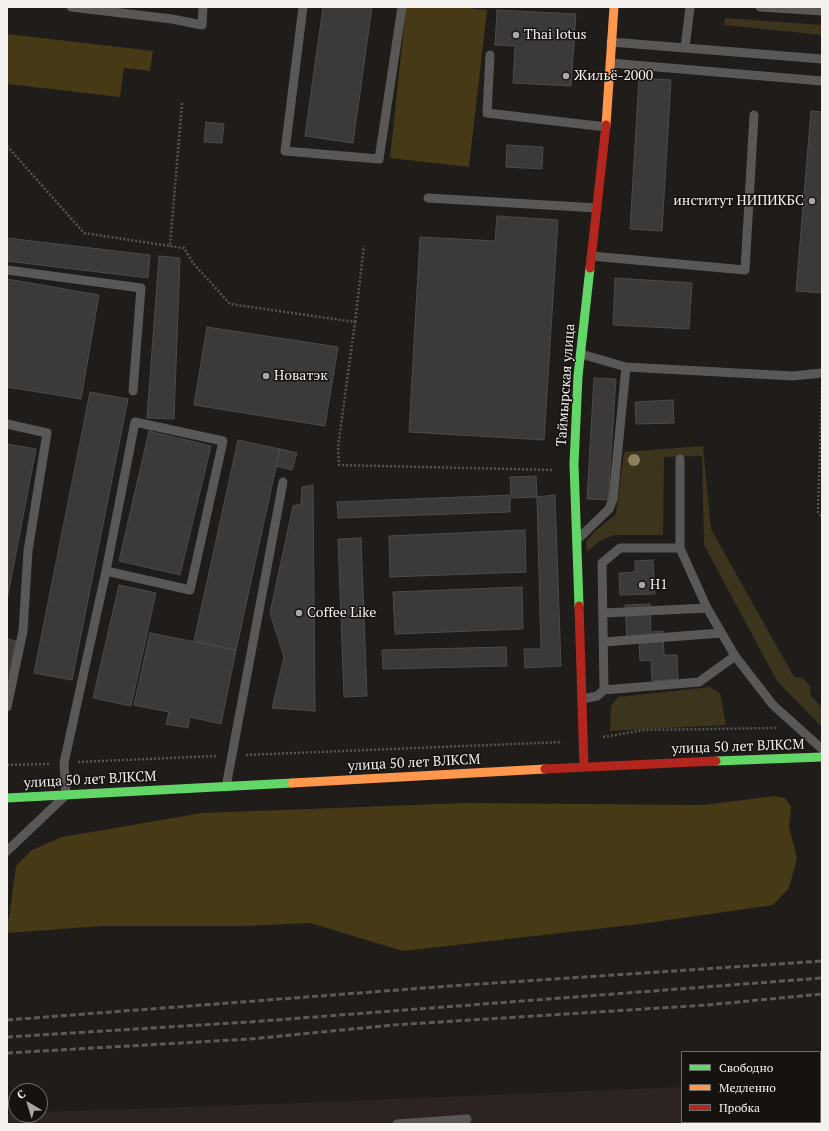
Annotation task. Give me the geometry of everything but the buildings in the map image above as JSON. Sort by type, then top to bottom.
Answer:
[{"type":"street","name":"Таймырская улица","points":[[584,766],[574,464],[578,376],[606,127],[614,7]]},
{"type":"street","name":"улица 50 лет ВЛКСМ","points":[[7,798],[584,766],[822,758]]},
{"type":"lane","points":[[71,7],[202,25],[203,7]]},
{"type":"lane","points":[[303,7],[285,150],[379,159],[402,7]]},
{"type":"lane","points":[[685,48],[690,7]]},
{"type":"lane","points":[[760,7],[822,11]]},
{"type":"lane","points":[[611,42],[822,59]]},
{"type":"lane","points":[[490,56],[487,113],[606,127]]},
{"type":"lane","points":[[610,64],[822,81]]},
{"type":"lane","points":[[591,256],[745,270],[754,115]]},
{"type":"lane","points":[[428,198],[597,208]]},
{"type":"lane","points":[[7,270],[141,288],[133,391]]},
{"type":"lane","points":[[581,354],[626,367],[757,375],[793,376],[822,374]]},
{"type":"lane","points":[[576,542],[588,528],[599,520],[609,509],[613,500],[626,367]]},
{"type":"lane","points":[[7,851],[66,795],[64,763],[106,571],[134,422],[223,441],[190,590],[106,571]]},
{"type":"lane","points":[[7,424],[47,433],[28,551],[22,631],[7,707]]},
{"type":"lane","points":[[680,459],[680,548],[706,608],[735,656],[773,704],[822,749]]},
{"type":"lane","points":[[226,787],[283,482]]},
{"type":"lane","points":[[604,690],[604,613],[602,563],[620,548],[680,548]]},
{"type":"lane","points":[[604,613],[706,608]]},
{"type":"lane","points":[[604,642],[721,633]]},
{"type":"lane","points":[[582,699],[597,696],[604,690],[698,682],[735,656]]},
{"type":"lane","points":[[397,1124],[467,1119]]},
{"type":"path","points":[[170,246],[182,103]]},
{"type":"path","points":[[7,146],[84,233],[184,248],[193,263],[230,304],[355,322]]},
{"type":"path","points":[[364,246],[338,447],[339,466],[560,470]]},
{"type":"path","points":[[822,386],[818,512],[822,517]]},
{"type":"path","points":[[7,765],[583,741],[644,730],[798,728]]},
{"type":"shaded area","points":[[406,7],[461,7],[487,10],[469,167],[390,158]]},
{"type":"shaded area","points":[[725,18],[822,25],[822,35],[724,25]]},
{"type":"shaded area","points":[[7,34],[153,51],[150,71],[124,68],[120,97],[7,84]]},
{"type":"shaded area","points":[[703,446],[711,529],[794,677],[803,678],[810,686],[811,696],[822,707],[822,725],[820,725],[777,681],[704,545],[702,456],[664,457],[663,535],[615,535],[601,540],[587,552],[586,542],[594,532],[616,514],[624,452]]},
{"type":"shaded area","points":[[710,687],[720,693],[726,725],[610,731],[611,706],[618,697]]},
{"type":"shaded area","points":[[775,796],[785,798],[791,807],[789,827],[797,858],[789,888],[773,905],[640,924],[403,951],[310,923],[245,926],[101,926],[7,933],[7,919],[9,918],[16,866],[32,850],[62,837],[202,813],[465,803],[703,805]]},
{"type":"shaded area","points":[[822,1081],[822,1124],[7,1124],[7,1113],[8,1123],[48,1123],[48,1112],[681,1087],[681,1123],[821,1123]]},
{"type":"railway","points":[[7,1020],[450,986],[822,961]]},
{"type":"railway","points":[[7,1037],[249,1022],[822,978]]},
{"type":"railway","points":[[7,1053],[250,1039],[393,1025],[707,1005],[822,994]]},
{"type":"traffic: fast","points":[[579,606],[574,464],[578,376],[590,268]]},
{"type":"traffic: fast","points":[[716,761],[822,757]]},
{"type":"traffic: fast","points":[[7,798],[292,783]]},
{"type":"traffic: slow","points":[[606,125],[614,7]]},
{"type":"traffic: slow","points":[[292,783],[545,769]]},
{"type":"traffic: jam","points":[[590,268],[606,125]]},
{"type":"traffic: jam","points":[[579,606],[584,767]]},
{"type":"traffic: jam","points":[[545,769],[716,761]]},
{"type":"place","name":"Thai lotus","points":[[516,35]]},
{"type":"place","name":"Жильё-2000","points":[[566,76]]},
{"type":"place","name":"институт НИПИКБС","points":[[812,201]]},
{"type":"place","name":"Новатэк","points":[[266,376]]},
{"type":"place","name":"Н1","points":[[642,585]]},
{"type":"place","name":"Coffee Like","points":[[299,613]]}]
